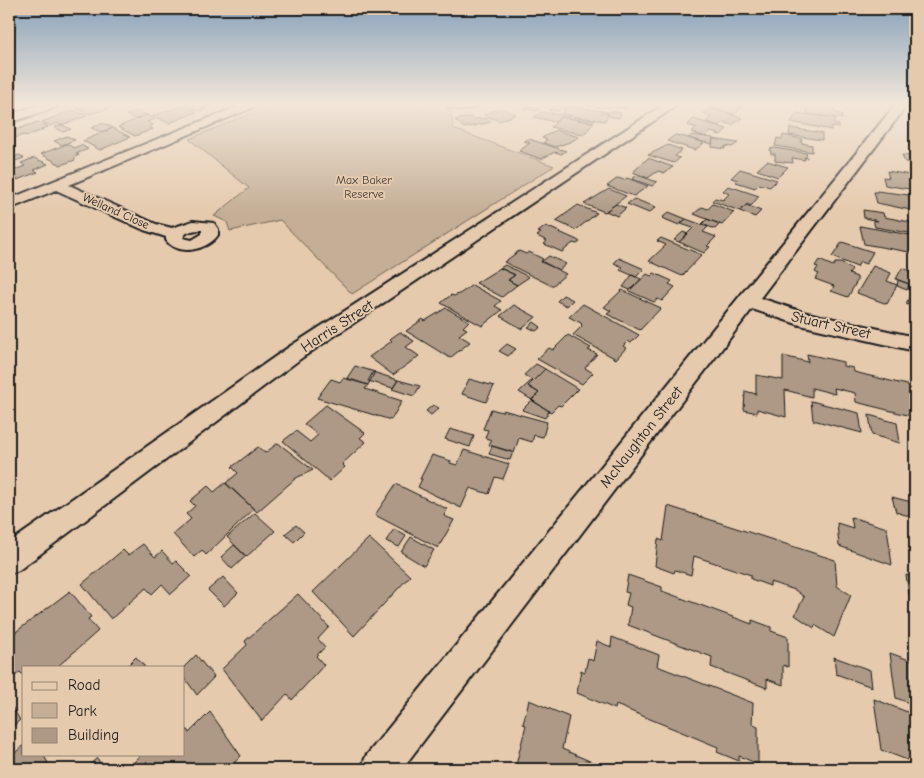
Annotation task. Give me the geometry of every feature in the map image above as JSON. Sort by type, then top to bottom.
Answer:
[{"type":"street","points":[[9,204],[165,140]]},
{"type":"street","name":"Harris Street","points":[[9,560],[296,352],[618,140]]},
{"type":"street","name":"McNaughton Street","points":[[379,769],[874,140]]},
{"type":"street","name":"Welland Close","points":[[57,184],[150,227],[176,234]]},
{"type":"street","name":"Stuart Street","points":[[748,301],[800,318],[915,344]]},
{"type":"green space","name":"Max Baker Reserve","points":[[191,140],[485,140],[554,166],[352,294],[280,220],[230,231],[227,222],[214,216],[249,188]]},
{"type":"building","points":[[56,140],[74,140],[62,145],[54,141]]},
{"type":"building","points":[[85,140],[122,140],[100,150],[83,141]]},
{"type":"building","points":[[533,140],[566,151],[561,154],[555,152],[541,159],[519,151],[530,143],[524,141]]},
{"type":"building","points":[[547,140],[573,140],[555,147],[543,143]]},
{"type":"building","points":[[695,140],[704,143],[695,150],[667,141]]},
{"type":"building","points":[[697,140],[713,140],[712,144]]},
{"type":"building","points":[[713,140],[738,143],[732,147],[725,146],[725,149],[712,147]]},
{"type":"building","points":[[776,140],[802,140],[801,143],[812,145],[812,152],[775,146]]},
{"type":"building","points":[[67,144],[74,148],[81,145],[88,149],[76,154],[79,155],[75,157],[75,160],[61,165],[41,154]]},
{"type":"building","points":[[668,145],[682,150],[675,156],[680,158],[674,163],[648,155]]},
{"type":"building","points":[[770,149],[806,153],[807,158],[804,157],[805,160],[792,158],[793,163],[775,161],[775,154],[771,154]]},
{"type":"building","points":[[19,155],[24,158],[9,163],[9,159]]},
{"type":"building","points":[[902,155],[915,157],[915,164],[905,162]]},
{"type":"building","points":[[34,158],[48,164],[34,170],[38,172],[17,180],[9,175],[9,172],[25,166],[21,163]]},
{"type":"building","points":[[648,158],[673,167],[664,173],[658,171],[648,178],[633,172]]},
{"type":"building","points":[[767,161],[788,167],[778,177],[757,170]]},
{"type":"building","points":[[9,163],[15,167],[9,169]]},
{"type":"building","points":[[740,169],[777,180],[770,187],[759,184],[755,188],[736,182],[738,180],[731,178]]},
{"type":"building","points":[[887,171],[910,175],[915,190],[885,185],[883,177],[889,178]]},
{"type":"building","points":[[637,175],[657,182],[652,186],[632,179]]},
{"type":"building","points":[[618,178],[624,180],[627,178],[648,186],[634,196],[607,186]]},
{"type":"building","points":[[728,186],[759,196],[751,206],[747,204],[740,211],[712,201],[715,198],[723,200],[729,194],[723,191]]},
{"type":"building","points":[[609,189],[626,196],[605,212],[584,204]]},
{"type":"building","points":[[874,192],[909,195],[915,211],[877,203]]},
{"type":"building","points":[[634,199],[656,207],[649,213],[627,204]]},
{"type":"building","points":[[616,204],[626,208],[617,216],[606,211]]},
{"type":"building","points":[[713,204],[734,212],[722,225],[694,214],[702,207],[708,209]]},
{"type":"building","points":[[578,205],[597,213],[576,230],[556,221]]},
{"type":"building","points":[[746,205],[761,211],[755,217],[740,211]]},
{"type":"building","points":[[863,210],[883,213],[884,217],[915,223],[915,234],[875,227],[873,220],[878,221],[864,218]]},
{"type":"building","points":[[669,212],[686,219],[679,225],[662,218]]},
{"type":"building","points":[[686,219],[708,227],[703,232],[716,237],[707,246],[710,247],[704,253],[679,242],[693,228],[681,224]]},
{"type":"building","points":[[707,219],[720,224],[715,229],[702,224]]},
{"type":"building","points":[[546,226],[580,242],[577,244],[573,243],[562,252],[544,244],[547,241],[537,236],[541,233],[538,232]]},
{"type":"building","points":[[860,226],[915,236],[915,253],[864,244]]},
{"type":"building","points":[[683,232],[688,234],[679,242],[674,240]]},
{"type":"building","points":[[661,238],[702,255],[682,276],[649,261],[666,245],[657,241]]},
{"type":"building","points":[[842,242],[873,252],[866,264],[860,262],[857,267],[832,257]]},
{"type":"building","points":[[519,251],[526,254],[529,252],[543,259],[541,261],[566,274],[552,286],[504,262]]},
{"type":"building","points":[[549,256],[566,264],[559,270],[541,262]]},
{"type":"building","points":[[619,258],[644,269],[636,277],[620,270],[623,267],[614,263]]},
{"type":"building","points":[[819,260],[833,266],[835,263],[841,263],[852,270],[849,274],[857,277],[857,281],[848,297],[831,291],[834,286],[815,279],[819,274],[815,272],[818,267],[815,266]]},
{"type":"building","points":[[505,265],[529,277],[517,285],[508,280],[515,275],[500,268]]},
{"type":"building","points":[[873,266],[891,273],[887,281],[897,285],[887,304],[857,293]]},
{"type":"building","points":[[500,268],[515,275],[508,280],[517,285],[502,297],[476,283]]},
{"type":"building","points":[[902,268],[915,273],[912,285],[896,279]]},
{"type":"building","points":[[654,273],[672,281],[669,284],[675,287],[662,301],[658,299],[654,302],[629,291],[647,274],[651,276]]},
{"type":"building","points":[[632,275],[641,279],[630,290],[623,287]]},
{"type":"building","points":[[898,280],[909,284],[907,290],[897,286]]},
{"type":"building","points":[[472,285],[501,301],[495,306],[502,310],[482,326],[441,303],[451,295],[454,296],[461,293]]},
{"type":"building","points":[[915,286],[915,308],[906,304]]},
{"type":"building","points":[[622,290],[661,308],[640,330],[607,314],[611,311],[604,307]]},
{"type":"building","points":[[563,295],[573,300],[567,306],[557,301]]},
{"type":"building","points":[[583,304],[639,335],[631,343],[628,341],[623,346],[626,348],[616,359],[573,335],[582,326],[581,323],[569,317]]},
{"type":"building","points":[[514,305],[536,317],[522,329],[500,316]]},
{"type":"building","points":[[446,308],[469,321],[463,327],[467,329],[459,335],[470,342],[450,358],[406,331],[423,319],[425,321]]},
{"type":"building","points":[[534,322],[541,327],[536,331],[528,327]]},
{"type":"building","points":[[400,332],[414,341],[406,347],[419,356],[393,375],[369,357],[392,341],[390,339]]},
{"type":"building","points":[[568,335],[591,348],[588,350],[597,354],[585,368],[593,373],[582,384],[537,359],[549,348],[553,350]]},
{"type":"building","points":[[507,344],[516,349],[508,356],[499,351]]},
{"type":"building","points":[[807,354],[843,362],[843,366],[853,368],[854,372],[915,387],[915,417],[856,402],[855,393],[834,388],[835,394],[812,388],[812,397],[785,390],[786,417],[757,409],[757,413],[744,410],[745,391],[756,394],[756,375],[783,380],[783,356],[808,362]]},
{"type":"building","points":[[536,364],[545,369],[528,386],[539,393],[532,400],[519,392],[532,380],[524,375]]},
{"type":"building","points":[[355,366],[375,372],[368,385],[347,378]]},
{"type":"building","points":[[545,369],[578,389],[561,406],[558,405],[551,412],[531,400],[539,393],[528,386]]},
{"type":"building","points":[[373,372],[398,380],[393,388],[368,381]]},
{"type":"building","points":[[343,378],[368,385],[365,389],[402,401],[391,420],[317,398],[331,379],[340,382]]},
{"type":"building","points":[[469,379],[494,386],[486,402],[462,394]]},
{"type":"building","points":[[398,380],[420,386],[414,396],[392,389]]},
{"type":"building","points":[[532,400],[549,411],[545,418],[522,410]]},
{"type":"building","points":[[811,401],[859,413],[862,433],[813,420]]},
{"type":"building","points":[[326,405],[365,433],[360,438],[366,442],[342,464],[345,467],[330,481],[283,441],[296,431],[310,442],[318,435],[304,424]]},
{"type":"building","points":[[433,405],[439,408],[431,415],[426,411]]},
{"type":"building","points":[[491,409],[502,412],[503,410],[547,422],[543,437],[534,435],[532,442],[519,438],[514,453],[489,445],[492,440],[485,438],[488,430],[483,429]]},
{"type":"building","points":[[869,415],[897,423],[900,443],[872,435]]},
{"type":"building","points":[[450,429],[474,436],[470,447],[445,439]]},
{"type":"building","points":[[278,443],[313,470],[296,478],[257,512],[226,483],[238,473],[232,467],[258,447],[265,453]]},
{"type":"building","points":[[492,446],[513,452],[510,460],[489,454]]},
{"type":"building","points":[[464,450],[509,464],[503,479],[495,477],[489,494],[470,488],[461,508],[418,487],[432,455],[457,465]]},
{"type":"building","points":[[225,483],[254,509],[206,555],[202,550],[194,557],[173,534],[191,519],[186,514],[195,506],[190,501],[208,486],[214,492]]},
{"type":"building","points":[[396,484],[447,509],[444,516],[454,520],[438,548],[375,515]]},
{"type":"building","points":[[892,497],[915,503],[915,518],[896,512]]},
{"type":"building","points":[[668,506],[835,560],[837,586],[851,595],[834,637],[815,625],[814,628],[795,615],[804,597],[795,590],[770,582],[770,586],[751,579],[751,575],[694,556],[691,575],[675,570],[674,573],[655,566],[658,539],[663,541]]},
{"type":"building","points":[[255,513],[275,531],[246,557],[227,537]]},
{"type":"building","points":[[851,517],[887,528],[892,565],[839,546],[837,523],[853,528]]},
{"type":"building","points":[[296,525],[304,532],[294,542],[285,534]]},
{"type":"building","points":[[394,529],[406,536],[399,547],[386,541]]},
{"type":"building","points":[[411,537],[434,550],[424,566],[401,552]]},
{"type":"building","points":[[369,538],[410,576],[354,636],[313,592]]},
{"type":"building","points":[[143,544],[155,557],[162,551],[173,563],[176,561],[191,576],[171,594],[162,584],[152,594],[146,588],[111,619],[82,584],[123,550],[128,555]]},
{"type":"building","points":[[234,545],[246,556],[232,569],[221,557]]},
{"type":"building","points":[[628,575],[662,587],[662,591],[752,624],[752,620],[771,627],[771,631],[788,637],[788,667],[783,665],[783,685],[767,679],[767,688],[711,667],[712,657],[628,625],[631,607],[626,605],[629,593],[625,592]]},
{"type":"building","points":[[906,575],[915,578],[915,613],[912,613]]},
{"type":"building","points":[[223,577],[238,593],[224,606],[208,590]]},
{"type":"building","points":[[70,591],[91,617],[88,619],[98,631],[58,666],[22,666],[22,674],[20,672],[9,681],[9,637]]},
{"type":"building","points":[[298,594],[329,627],[318,639],[325,647],[316,656],[324,665],[292,700],[287,694],[262,721],[222,669],[247,645],[245,641]]},
{"type":"building","points":[[612,637],[659,655],[657,666],[753,703],[752,724],[758,727],[758,764],[739,756],[739,761],[717,752],[718,747],[616,705],[615,709],[577,693],[581,670],[585,672],[588,658],[593,661],[597,641],[611,647]]},
{"type":"building","points":[[890,653],[915,662],[915,705],[896,698]]},
{"type":"building","points":[[196,655],[214,677],[197,695],[185,678],[185,666]]},
{"type":"building","points":[[136,657],[144,666],[127,666]]},
{"type":"building","points":[[834,657],[870,670],[872,687],[836,674]]},
{"type":"building","points":[[874,699],[915,715],[915,763],[881,750]]},
{"type":"building","points":[[529,700],[569,717],[562,749],[608,769],[515,769],[526,725],[523,724]]},
{"type":"building","points":[[9,702],[20,720],[9,730]]},
{"type":"building","points":[[210,712],[241,756],[228,769],[136,769],[133,763],[140,756],[185,756],[185,731],[187,729],[189,733]]},
{"type":"building","points":[[22,747],[22,756],[44,756],[48,763],[39,769],[9,769],[9,758]]},
{"type":"building","points":[[97,758],[104,769],[85,769]]}]
